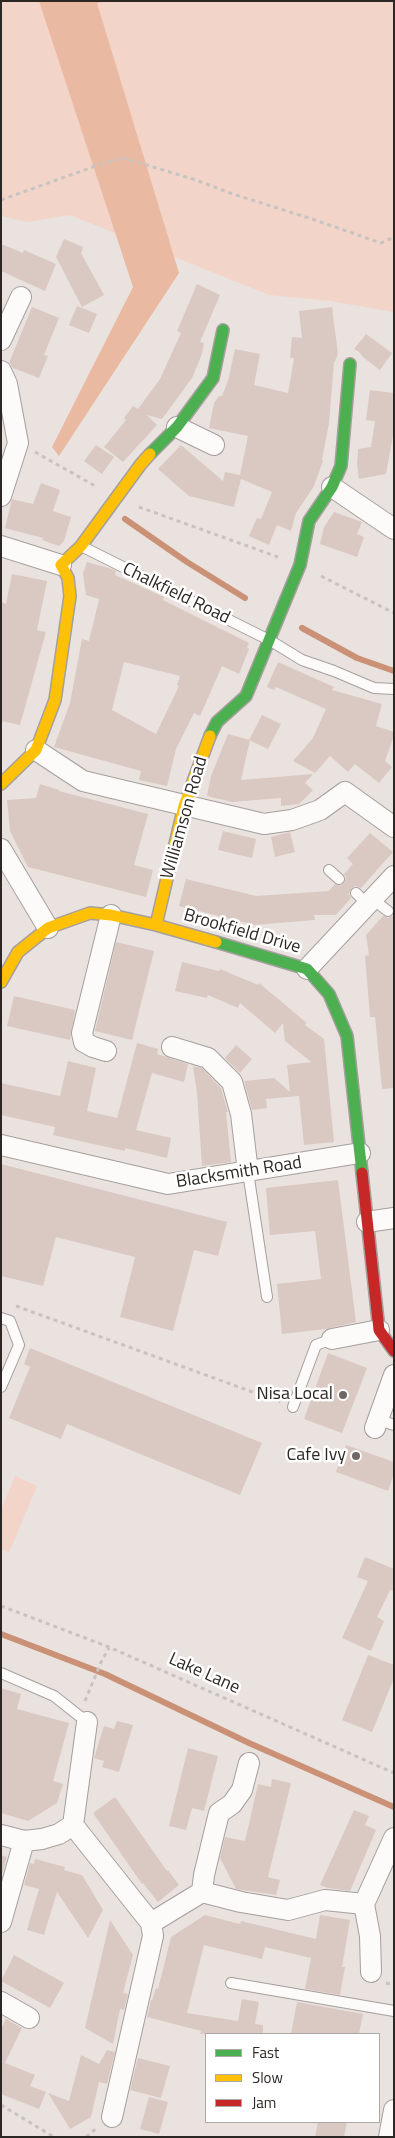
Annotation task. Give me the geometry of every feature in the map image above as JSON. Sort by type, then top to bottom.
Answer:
[{"type":"street","points":[[1,340],[21,297]]},
{"type":"street","points":[[61,565],[81,546],[118,499],[141,464],[177,427],[213,378],[223,330]]},
{"type":"street","name":"Williamson Road","points":[[156,925],[184,806],[211,734],[217,722],[246,696],[271,641],[300,565],[309,521],[332,487],[341,466],[350,364]]},
{"type":"street","points":[[1,371],[7,384],[18,443],[1,496]]},
{"type":"street","points":[[177,427],[214,445]]},
{"type":"street","points":[[332,487],[394,529]]},
{"type":"street","points":[[1,546],[61,565],[68,578],[70,596],[55,700],[36,750],[1,784]]},
{"type":"street","points":[[36,750],[83,781],[264,824],[292,820],[320,810],[346,792],[394,827]]},
{"type":"street","points":[[1,849],[48,928]]},
{"type":"street","points":[[307,969],[394,876]]},
{"type":"street","name":"Brookfield Drive","points":[[1,982],[18,952],[48,928],[90,913],[112,915],[156,925],[307,969],[329,994],[347,1036],[379,1330]]},
{"type":"street","points":[[106,1051],[84,1042],[82,1033],[112,915]]},
{"type":"street","points":[[172,1047],[208,1058],[232,1082],[241,1114],[248,1172]]},
{"type":"street","name":"Blacksmith Road","points":[[1,1145],[168,1184],[360,1153]]},
{"type":"street","points":[[367,1222],[394,1218]]},
{"type":"street","points":[[332,1339],[379,1330],[394,1351]]},
{"type":"street","points":[[382,1424],[394,1375]]},
{"type":"street","points":[[86,1712],[73,1825],[151,1923],[153,1936],[140,2031],[112,2118]]},
{"type":"street","points":[[202,1892],[204,1874],[219,1813],[232,1804],[242,1790],[249,1762]]},
{"type":"street","points":[[1,1835],[24,1841],[42,1839],[59,1834],[73,1825]]},
{"type":"street","points":[[371,1972],[370,1936],[364,1904],[394,1838]]},
{"type":"street","points":[[1,1922],[24,1841]]},
{"type":"street","points":[[151,1923],[202,1892],[241,1902],[288,1910],[325,1900],[364,1904]]},
{"type":"street","points":[[1,2002],[29,2018]]},
{"type":"street","points":[[389,2137],[394,2110]]},
{"type":"lane","name":"Chalkfield Road","points":[[81,546],[271,641]]},
{"type":"lane","points":[[271,641],[302,660],[334,670],[374,688],[394,689]]},
{"type":"lane","points":[[328,870],[339,879]]},
{"type":"lane","points":[[248,1172],[267,1296]]},
{"type":"lane","points":[[1,1318],[10,1321],[19,1345],[1,1387]]},
{"type":"lane","points":[[293,1407],[316,1345],[332,1339]]},
{"type":"lane","points":[[1,1673],[86,1712]]},
{"type":"lane","points":[[231,1983],[394,2011]]},
{"type":"path","points":[[1,200],[123,158],[193,179],[380,243],[394,237]]},
{"type":"path","points":[[18,443],[118,499],[300,565],[394,613]]},
{"type":"path","points":[[10,1304],[293,1407]]},
{"type":"path","name":"Lake Lane","points":[[1,1606],[109,1647],[394,1773]]},
{"type":"path","points":[[86,1712],[102,1660],[109,1647]]},
{"type":"path","points":[[1,2105],[54,2137]]},
{"type":"shaded area","points":[[1,1],[394,1],[394,312],[330,301],[269,295],[70,215],[27,222],[1,216]]},
{"type":"shaded area","points":[[39,1],[108,1],[97,3],[179,273],[59,456],[52,447],[133,287]]},
{"type":"shaded area","points":[[15,1476],[37,1486],[9,1553],[1,1549],[1,1510]]},
{"type":"building","points":[[64,239],[83,247],[81,253],[104,295],[82,307],[56,257]]},
{"type":"building","points":[[1,244],[23,253],[24,250],[56,264],[45,291],[1,271]]},
{"type":"building","points":[[197,284],[220,295],[200,342],[204,343],[202,354],[192,378],[162,419],[147,415],[157,425],[123,462],[104,447],[126,420],[124,418],[133,406],[138,409],[160,379],[181,333],[177,331]]},
{"type":"building","points":[[77,306],[97,314],[89,333],[69,325]]},
{"type":"building","points":[[32,307],[59,318],[44,355],[48,356],[39,378],[13,368],[9,363]]},
{"type":"building","points":[[332,307],[338,354],[334,363],[329,423],[323,461],[314,486],[296,513],[291,531],[277,525],[269,545],[249,536],[257,518],[261,519],[272,492],[241,479],[234,507],[189,496],[158,469],[181,445],[223,481],[225,472],[240,475],[248,436],[209,428],[214,403],[219,396],[222,396],[228,381],[235,349],[260,354],[254,385],[288,393],[294,358],[290,358],[292,337],[302,338],[299,311]]},
{"type":"building","points":[[366,334],[392,353],[380,370],[354,349]]},
{"type":"building","points":[[370,390],[394,393],[394,430],[386,474],[359,479],[357,465],[358,449],[371,447],[375,421],[366,420]]},
{"type":"building","points":[[96,445],[114,457],[102,474],[84,461]]},
{"type":"building","points":[[41,483],[60,490],[53,511],[71,517],[64,541],[59,546],[42,540],[43,538],[5,528],[12,499],[33,504]]},
{"type":"building","points":[[334,512],[362,522],[357,534],[364,537],[357,557],[320,544],[324,527]]},
{"type":"building","points":[[87,562],[112,569],[116,571],[115,575],[164,597],[163,600],[249,643],[247,647],[249,649],[239,674],[222,666],[200,716],[194,713],[176,749],[167,786],[139,780],[141,771],[54,747],[70,703],[82,639],[89,641],[99,599],[86,595],[83,574]],"holes":[[[124,662],[180,676],[177,685],[179,686],[156,734],[112,710]]]},
{"type":"building","points":[[12,574],[47,581],[37,630],[46,632],[20,725],[1,721],[1,602],[6,604]]},
{"type":"building","points":[[278,662],[334,687],[332,690],[382,704],[376,726],[394,732],[394,736],[385,761],[392,767],[379,783],[355,764],[348,772],[330,756],[315,773],[293,761],[313,738],[326,709],[276,687],[274,690],[267,687]]},
{"type":"building","points":[[262,715],[281,724],[268,749],[249,740]]},
{"type":"building","points":[[228,734],[250,740],[241,780],[313,774],[305,783],[313,790],[299,804],[281,806],[281,798],[232,802],[207,796],[211,776]]},
{"type":"building","points":[[40,784],[59,791],[148,814],[134,865],[153,870],[146,897],[28,867],[10,831],[7,800],[36,798]]},
{"type":"building","points":[[223,831],[256,839],[252,858],[218,850]]},
{"type":"building","points":[[290,832],[295,852],[275,857],[271,837]]},
{"type":"building","points":[[370,833],[393,852],[361,888],[355,886],[351,889],[349,894],[351,898],[336,915],[314,915],[315,920],[254,925],[179,906],[186,879],[256,896],[329,891],[335,884],[341,886],[344,883],[346,877],[344,874],[353,864],[347,858]]},
{"type":"building","points":[[394,915],[394,1088],[382,1089],[375,1017],[370,1017],[365,956],[369,955],[366,935],[383,916],[388,918]]},
{"type":"building","points":[[116,942],[154,951],[132,1040],[95,1031]]},
{"type":"building","points":[[182,962],[219,971],[220,969],[258,985],[259,983],[307,1023],[305,1025],[324,1039],[334,1142],[304,1145],[299,1096],[266,1099],[267,1108],[252,1110],[244,1081],[274,1078],[290,1092],[287,1065],[311,1062],[285,1041],[283,1023],[275,1033],[240,1003],[238,1008],[208,995],[207,998],[175,991]]},
{"type":"building","points":[[14,996],[75,1010],[70,1040],[7,1026]]},
{"type":"building","points":[[137,1043],[158,1049],[157,1054],[188,1064],[184,1082],[152,1073],[136,1130],[171,1138],[167,1158],[53,1135],[55,1127],[1,1115],[1,1083],[60,1096],[68,1061],[96,1068],[87,1111],[117,1118]]},
{"type":"building","points":[[236,1045],[252,1059],[240,1073],[225,1058]]},
{"type":"building","points":[[193,1066],[202,1068],[221,1088],[228,1112],[226,1112],[231,1162],[202,1166],[197,1093]]},
{"type":"building","points":[[1,1164],[227,1222],[218,1256],[194,1250],[173,1331],[120,1317],[135,1257],[56,1237],[43,1286],[1,1276]]},
{"type":"building","points":[[338,1180],[356,1322],[326,1329],[282,1334],[277,1284],[321,1279],[315,1231],[270,1235],[266,1188]]},
{"type":"building","points":[[30,1348],[262,1443],[240,1495],[67,1424],[61,1439],[9,1418],[30,1367],[24,1364]]},
{"type":"building","points":[[328,1353],[367,1368],[342,1433],[304,1419]]},
{"type":"building","points":[[346,1445],[394,1462],[394,1474],[388,1491],[336,1472]]},
{"type":"building","points":[[365,1557],[394,1569],[394,1591],[390,1590],[377,1617],[384,1621],[371,1651],[342,1638],[368,1581],[357,1577]]},
{"type":"building","points":[[368,1655],[394,1665],[394,1678],[372,1732],[342,1720]]},
{"type":"building","points":[[1,1688],[21,1694],[17,1709],[69,1723],[53,1781],[63,1784],[57,1803],[28,1821],[1,1813]]},
{"type":"building","points":[[117,1721],[133,1725],[119,1772],[102,1767],[104,1761],[94,1758],[104,1726],[114,1729]]},
{"type":"building","points":[[188,1748],[218,1756],[204,1811],[192,1808],[186,1830],[169,1826]]},
{"type":"building","points":[[272,1779],[291,1783],[268,1877],[280,1880],[276,1895],[236,1889],[220,1858],[225,1837],[245,1841],[258,1784],[271,1787]]},
{"type":"building","points":[[115,1797],[179,1885],[158,1902],[142,1884],[93,1813]]},
{"type":"building","points":[[354,1810],[369,1816],[365,1825],[376,1830],[350,1891],[320,1885]]},
{"type":"building","points":[[1,1855],[7,1857],[1,1878]]},
{"type":"building","points":[[35,1859],[65,1867],[64,1870],[82,1875],[103,1910],[88,1938],[57,1892],[44,1935],[27,1930],[39,1889],[24,1885],[30,1863],[34,1864]]},
{"type":"building","points":[[205,1915],[240,1924],[241,1921],[316,1939],[320,1915],[350,1920],[342,1967],[345,1967],[340,1995],[305,1989],[311,1958],[265,1947],[262,1959],[204,1945],[187,2013],[238,2021],[242,1999],[259,2002],[255,2024],[263,2025],[263,2033],[200,2034],[201,2031],[147,2017],[151,2000],[156,1988],[158,1989],[171,1937]]},
{"type":"building","points":[[110,1920],[133,1955],[123,1993],[128,1994],[124,2010],[120,2009],[113,2044],[85,2028]]},
{"type":"building","points":[[14,1955],[64,1983],[50,2008],[1,1981]]},
{"type":"building","points":[[297,2002],[363,2014],[359,2033],[291,2033]]},
{"type":"building","points":[[6,2019],[22,2028],[5,2063],[35,2075],[30,2086],[46,2092],[39,2109],[1,2094],[1,2029]]},
{"type":"building","points":[[107,2050],[115,2052],[107,2084],[99,2082],[91,2117],[70,2129],[48,2093],[69,2101],[81,2055],[99,2064]]},
{"type":"building","points":[[138,2058],[170,2066],[161,2098],[130,2090]]},
{"type":"building","points":[[149,2097],[168,2102],[159,2134],[140,2129]]},
{"type":"building","points":[[318,2123],[347,2123],[344,2137],[315,2137]]},
{"type":"waterway","points":[[125,519],[187,562],[245,598]]},
{"type":"waterway","points":[[302,628],[357,658],[394,671]]},
{"type":"waterway","points":[[1,1634],[105,1674],[249,1743],[394,1807]]},
{"type":"traffic: fast","points":[[150,454],[177,427],[213,378],[223,330]]},
{"type":"traffic: fast","points":[[210,736],[217,722],[246,696],[300,565],[309,521],[332,487],[341,466],[350,364]]},
{"type":"traffic: fast","points":[[216,942],[307,969],[329,994],[347,1036],[362,1173]]},
{"type":"traffic: slow","points":[[1,784],[36,750],[55,700],[70,596],[68,578],[61,565],[81,546],[150,454]]},
{"type":"traffic: slow","points":[[156,925],[184,806],[210,736]]},
{"type":"traffic: slow","points":[[1,982],[18,952],[48,928],[90,913],[111,915],[156,925],[216,942]]},
{"type":"traffic: jam","points":[[362,1173],[379,1330],[394,1351]]},
{"type":"place","name":"Nisa Local","points":[[343,1395]]},
{"type":"place","name":"Cafe Ivy","points":[[356,1456]]}]
